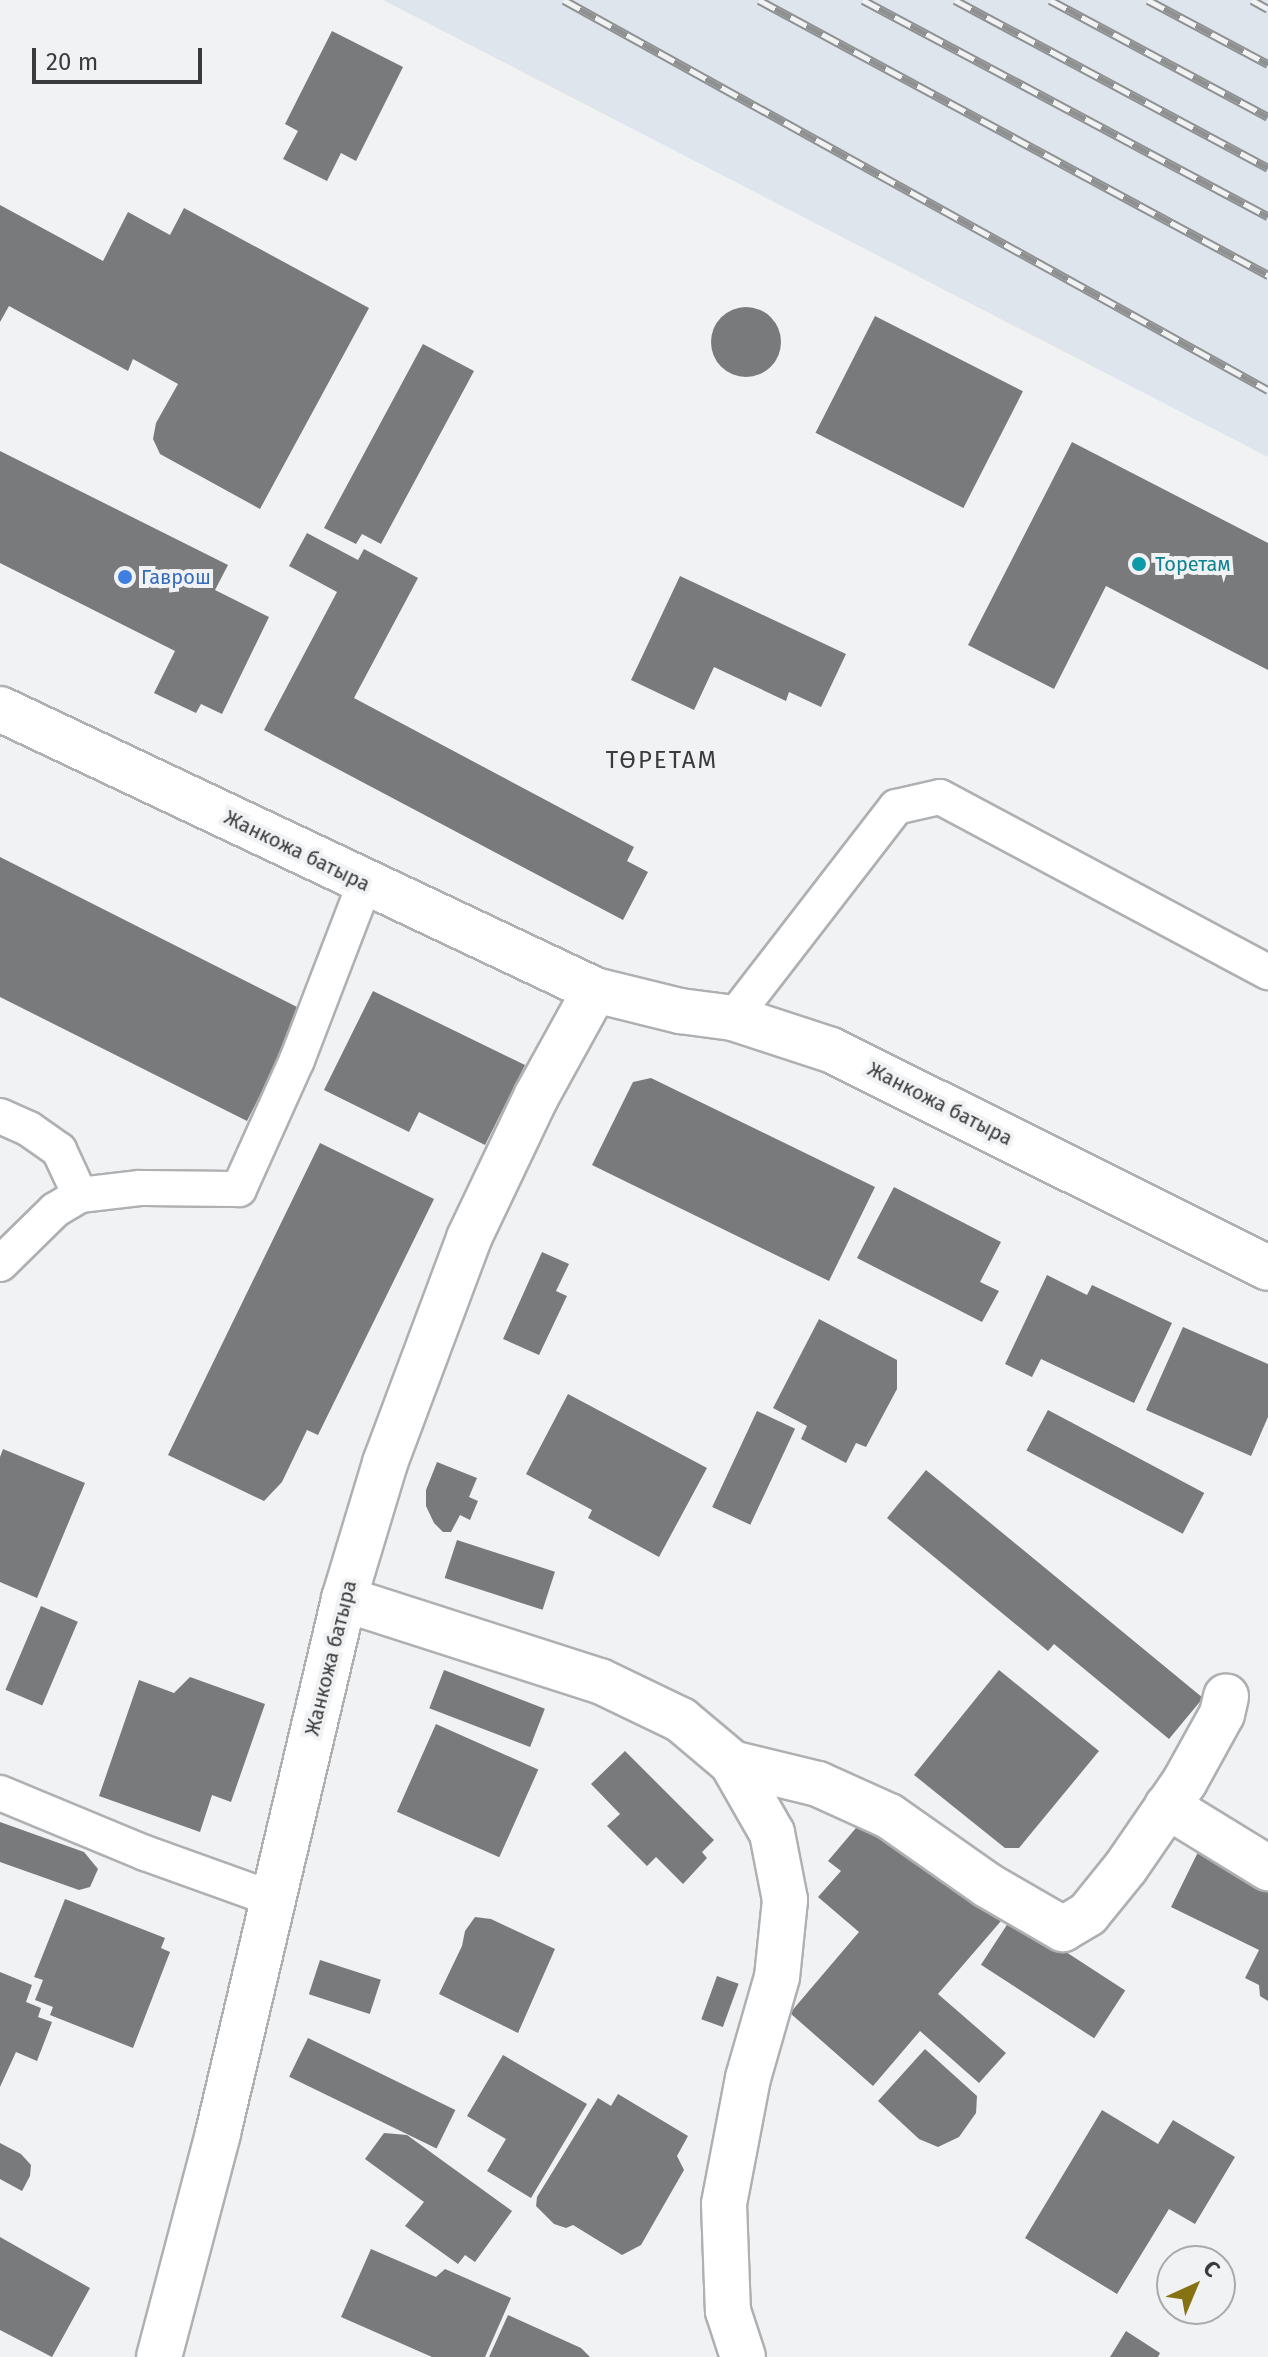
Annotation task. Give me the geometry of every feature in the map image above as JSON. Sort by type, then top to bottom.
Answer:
[{"type":"street","name":"Жанкожа батыра","points":[[0,709],[595,990],[680,1011],[733,1018],[831,1050],[1268,1268]]},
{"type":"street","name":"Жанкожа батыра","points":[[159,2357],[218,2133],[344,1599],[385,1463],[469,1238],[536,1097],[595,990]]},
{"type":"street","points":[[344,1599],[600,1681],[681,1720],[732,1763],[772,1833],[785,1900],[777,1977],[748,2078],[724,2204],[728,2311],[743,2357]]},
{"type":"street","points":[[732,1763],[818,1784],[889,1816],[987,1885],[1063,1929],[1088,1914],[1167,1806],[1222,1714],[1226,1696]]},
{"type":"street","points":[[1167,1806],[1268,1868]]},
{"type":"lane","points":[[733,1018],[896,807],[940,797],[1268,972]]},
{"type":"lane","points":[[0,1264],[55,1210],[80,1195],[140,1188],[239,1189],[297,1060],[365,883]]},
{"type":"lane","points":[[0,1116],[29,1129],[59,1150],[80,1195]]},
{"type":"lane","points":[[0,1793],[145,1853],[273,1899]]},
{"type":"shaded area","points":[[383,0],[1268,0],[1268,457]]},
{"type":"building","points":[[332,31],[403,67],[356,161],[341,153],[327,181],[283,159],[298,131],[285,124]]},
{"type":"building","points":[[0,205],[103,261],[128,212],[170,235],[184,208],[369,308],[260,509],[160,454],[153,439],[156,423],[178,384],[133,359],[128,371],[9,306],[0,322]]},
{"type":"building","points":[[746,307],[771,317],[781,342],[771,367],[746,377],[721,367],[711,342],[721,317]]},
{"type":"building","points":[[875,316],[1023,391],[963,508],[816,433]]},
{"type":"building","points":[[423,344],[474,371],[381,544],[362,534],[356,544],[324,528]]},
{"type":"building","name":"Торетам","points":[[1072,442],[1268,543],[1268,670],[1106,586],[1054,689],[968,645]]},
{"type":"building","name":"Гаврош","points":[[0,451],[228,565],[215,590],[269,617],[222,714],[201,704],[196,713],[154,693],[175,651],[0,563]]},
{"type":"building","points":[[307,533],[358,560],[364,549],[418,578],[354,698],[634,847],[627,861],[648,872],[623,920],[264,730],[337,592],[289,566]]},
{"type":"building","points":[[680,576],[846,654],[821,707],[789,692],[786,701],[714,667],[694,710],[631,680]]},
{"type":"building","points":[[0,857],[303,1010],[247,1121],[0,997]]},
{"type":"building","points":[[373,991],[525,1065],[485,1145],[419,1112],[409,1132],[324,1090]]},
{"type":"building","points":[[651,1078],[875,1187],[829,1281],[592,1165],[633,1082]]},
{"type":"building","points":[[320,1143],[434,1199],[318,1435],[307,1430],[282,1482],[264,1501],[168,1455]]},
{"type":"building","points":[[894,1187],[1001,1242],[980,1282],[999,1291],[982,1322],[857,1258]]},
{"type":"building","points":[[542,1252],[569,1264],[556,1291],[567,1296],[539,1355],[503,1339]]},
{"type":"building","points":[[1047,1275],[1087,1295],[1092,1285],[1172,1323],[1134,1403],[1041,1359],[1032,1377],[1005,1364]]},
{"type":"building","points":[[819,1319],[897,1360],[897,1389],[866,1447],[856,1443],[846,1463],[801,1439],[807,1426],[773,1408]]},
{"type":"building","points":[[1183,1327],[1268,1364],[1268,1417],[1251,1456],[1146,1410]]},
{"type":"building","points":[[568,1394],[707,1468],[659,1557],[588,1518],[592,1510],[526,1474]]},
{"type":"building","points":[[1048,1410],[1204,1493],[1183,1534],[1026,1451]]},
{"type":"building","points":[[757,1411],[795,1429],[750,1525],[712,1507]]},
{"type":"building","points":[[3,1449],[85,1483],[37,1598],[0,1582],[0,1457]]},
{"type":"building","points":[[437,1462],[477,1478],[469,1497],[478,1501],[470,1520],[460,1515],[451,1532],[443,1532],[434,1523],[426,1506],[426,1490]]},
{"type":"building","points":[[926,1470],[1203,1698],[1169,1739],[1054,1644],[1048,1651],[887,1518]]},
{"type":"building","points":[[457,1540],[555,1572],[543,1610],[445,1578]]},
{"type":"building","points":[[41,1606],[78,1622],[42,1705],[5,1690]]},
{"type":"building","points":[[444,1670],[545,1709],[530,1747],[429,1708]]},
{"type":"building","points":[[999,1670],[1099,1751],[1019,1848],[1005,1848],[914,1775]]},
{"type":"building","points":[[190,1677],[265,1704],[231,1802],[212,1795],[200,1832],[99,1796],[139,1680],[174,1693]]},
{"type":"building","points":[[436,1724],[538,1770],[499,1857],[397,1812]]},
{"type":"building","points":[[625,1751],[714,1840],[702,1852],[707,1858],[683,1884],[656,1857],[647,1866],[607,1826],[620,1814],[591,1784]]},
{"type":"building","points":[[872,1809],[1001,1921],[938,1994],[1006,2053],[979,2083],[920,2031],[873,2086],[790,2013],[859,1932],[818,1897],[841,1871],[828,1861]]},
{"type":"building","points":[[0,1822],[84,1852],[98,1869],[90,1887],[79,1890],[0,1862]]},
{"type":"building","points":[[1200,1848],[1268,1882],[1268,2001],[1260,1996],[1259,1985],[1245,1978],[1259,1950],[1171,1907]]},
{"type":"building","points":[[65,1899],[165,1938],[161,1948],[170,1952],[133,2048],[50,2015],[53,2007],[35,2000],[43,1980],[34,1977]]},
{"type":"building","points":[[475,1917],[491,1919],[555,1949],[518,2033],[439,1994],[462,1946],[465,1931]]},
{"type":"building","points":[[1012,1917],[1125,1991],[1094,2038],[981,1965]]},
{"type":"building","points":[[320,1960],[381,1980],[370,2014],[309,1994]]},
{"type":"building","points":[[0,1972],[32,1985],[26,2002],[41,2008],[38,2017],[52,2022],[37,2061],[16,2052],[0,2087]]},
{"type":"building","points":[[717,1976],[739,1984],[723,2027],[701,2019]]},
{"type":"building","points":[[308,2038],[455,2110],[437,2149],[289,2077]]},
{"type":"building","points":[[925,2049],[977,2096],[976,2113],[959,2137],[938,2147],[919,2139],[878,2101]]},
{"type":"building","points":[[503,2055],[587,2104],[531,2198],[487,2171],[506,2139],[467,2116]]},
{"type":"building","points":[[618,2094],[688,2136],[677,2156],[684,2170],[641,2245],[622,2255],[573,2225],[566,2228],[554,2224],[536,2206],[537,2197],[598,2098],[611,2106]]},
{"type":"building","points":[[1102,2110],[1158,2144],[1173,2120],[1235,2157],[1195,2224],[1169,2209],[1117,2294],[1025,2238]]},
{"type":"building","points":[[384,2133],[407,2135],[512,2211],[475,2262],[465,2255],[458,2264],[405,2226],[424,2202],[365,2159]]},
{"type":"building","points":[[0,2143],[21,2154],[31,2165],[30,2176],[22,2191],[0,2179]]},
{"type":"building","points":[[0,2237],[90,2288],[52,2357],[0,2330]]},
{"type":"building","points":[[371,2249],[436,2277],[445,2269],[511,2298],[485,2357],[432,2357],[341,2317]]},
{"type":"building","points":[[508,2315],[581,2348],[590,2357],[489,2357]]},
{"type":"building","points":[[1126,2331],[1160,2353],[1158,2357],[1110,2357]]},
{"type":"railway","points":[[564,0],[1268,390]]},
{"type":"railway","points":[[759,0],[1268,275]]},
{"type":"railway","points":[[863,0],[1268,216]]},
{"type":"railway","points":[[955,0],[1268,168]]},
{"type":"railway","points":[[1050,0],[1268,117]]},
{"type":"railway","points":[[1148,0],[1268,64]]},
{"type":"railway","points":[[1252,0],[1268,9]]},
{"type":"place","name":"Торетам","points":[[1139,564]]},
{"type":"place","name":"Гаврош","points":[[125,577]]},
{"type":"district","name":"ТӨРЕТАМ","points":[[662,761]]}]
